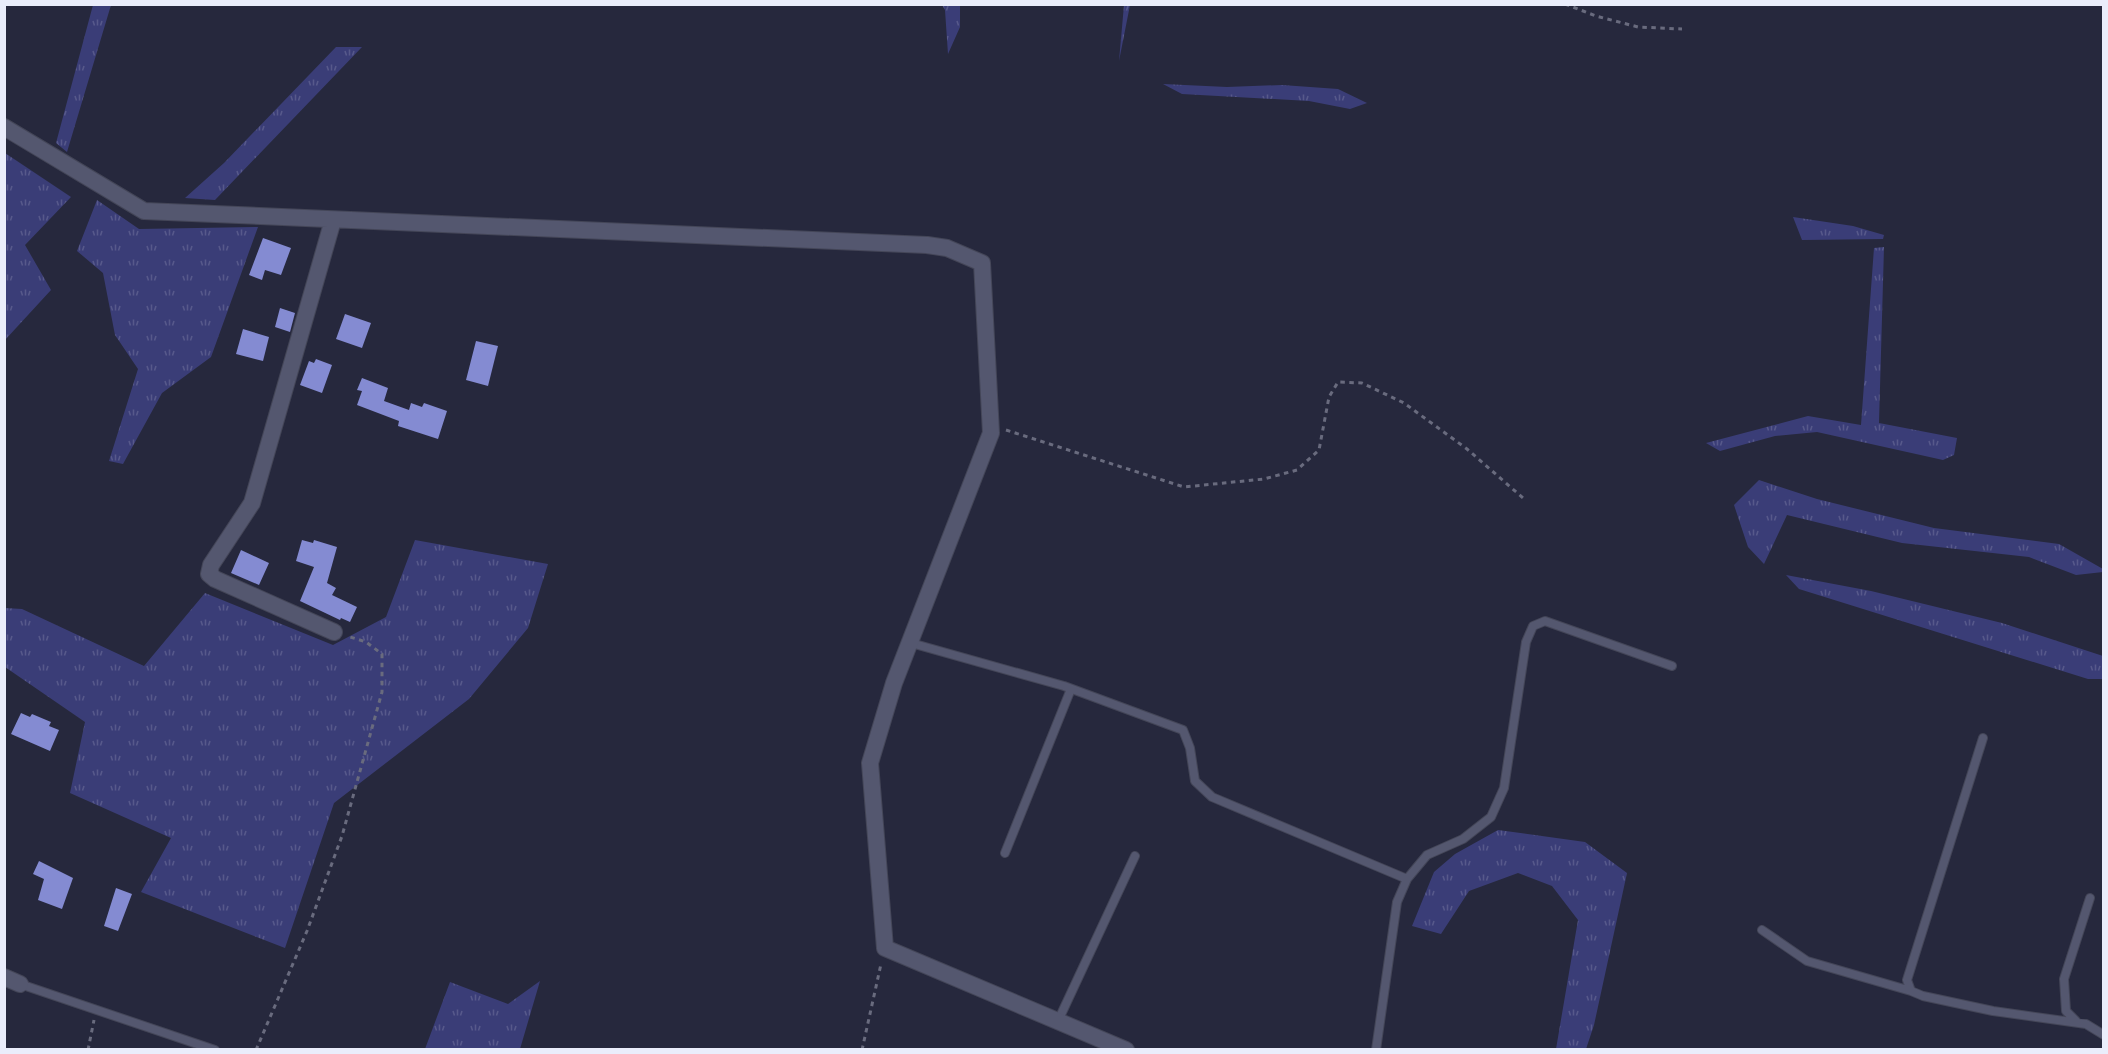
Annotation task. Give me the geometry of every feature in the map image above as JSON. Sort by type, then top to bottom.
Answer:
[{"type":"street","points":[[4,127],[144,211],[915,244],[947,248],[982,263],[991,433],[894,683],[870,762],[885,948],[1126,1050]]},
{"type":"street","points":[[333,220],[252,503],[212,565],[209,574],[215,579],[334,632]]},
{"type":"lane","points":[[1376,1050],[1397,902],[1407,879],[1427,855],[1463,839],[1491,817],[1504,788],[1526,642],[1533,626],[1545,621],[1672,666]]},
{"type":"lane","points":[[911,643],[1071,689],[1182,730],[1190,748],[1195,782],[1212,796],[1407,879]]},
{"type":"lane","points":[[1005,853],[1071,689]]},
{"type":"lane","points":[[1911,991],[1907,980],[1983,738]]},
{"type":"lane","points":[[1058,1021],[1136,856]]},
{"type":"lane","points":[[2076,1022],[2066,1011],[2064,980],[2090,898]]},
{"type":"lane","points":[[1762,930],[1807,961],[1923,996],[1993,1011],[2085,1024],[2103,1035]]},
{"type":"lane","points":[[12,981],[215,1050]]},
{"type":"path","points":[[1565,4],[1596,16],[1638,27],[1682,29]]},
{"type":"path","points":[[991,425],[1184,487],[1217,485],[1264,479],[1297,470],[1318,450],[1329,397],[1338,382],[1362,383],[1404,403],[1467,449],[1522,498]]},
{"type":"path","points":[[256,1050],[307,931],[342,836],[382,692],[382,654],[366,642],[334,632]]},
{"type":"path","points":[[862,1050],[885,948]]},
{"type":"path","points":[[87,1050],[96,1010]]},
{"type":"green space","points":[[93,5],[111,5],[67,152],[56,143]]},
{"type":"green space","points":[[942,5],[960,5],[960,27],[948,54],[945,10]]},
{"type":"green space","points":[[1124,5],[1130,5],[1119,61]]},
{"type":"green space","points":[[336,47],[362,47],[215,200],[185,198],[224,163]]},
{"type":"green space","points":[[1163,84],[1227,87],[1282,85],[1338,89],[1367,103],[1350,109],[1309,101],[1182,94]]},
{"type":"green space","points":[[5,153],[71,197],[25,245],[51,290],[5,340]]},
{"type":"green space","points":[[97,200],[139,229],[258,227],[211,357],[162,393],[123,464],[109,461],[138,369],[115,335],[103,273],[77,251]]},
{"type":"green space","points":[[1793,217],[1853,226],[1884,235],[1883,239],[1802,240]]},
{"type":"green space","points":[[1884,247],[1879,423],[1957,438],[1954,455],[1943,460],[1817,432],[1775,436],[1720,451],[1706,443],[1808,416],[1861,425],[1874,248]]},
{"type":"green space","points":[[1759,480],[1817,499],[1934,528],[2059,544],[2103,569],[2103,572],[2076,575],[2029,557],[1902,543],[1787,515],[1764,564],[1748,547],[1734,505]]},
{"type":"green space","points":[[415,540],[548,564],[528,628],[469,699],[334,803],[285,948],[141,892],[171,838],[70,793],[85,722],[5,667],[5,608],[22,609],[144,666],[205,593],[333,645],[386,617]]},
{"type":"green space","points":[[1786,575],[1871,591],[2002,623],[2103,656],[2103,679],[2088,679],[1799,589]]},
{"type":"green space","points":[[1498,830],[1585,842],[1627,873],[1594,1025],[1586,1049],[1556,1049],[1578,920],[1552,886],[1518,873],[1469,891],[1441,934],[1412,926],[1434,872],[1455,854]]},
{"type":"green space","points":[[540,981],[520,1049],[425,1049],[450,982],[508,1004]]},
{"type":"building","points":[[263,238],[291,248],[281,275],[265,270],[262,280],[249,275]]},
{"type":"building","points":[[280,308],[295,313],[290,332],[275,327]]},
{"type":"building","points":[[345,314],[371,323],[362,348],[336,339]]},
{"type":"building","points":[[243,329],[269,337],[263,361],[236,354]]},
{"type":"building","points":[[476,341],[498,346],[488,386],[466,380]]},
{"type":"building","points":[[316,359],[332,365],[322,393],[300,385],[309,361],[314,363]]},
{"type":"building","points":[[362,378],[388,388],[384,401],[409,410],[411,403],[422,407],[424,403],[447,411],[438,439],[398,426],[399,421],[357,405],[362,391],[357,390]]},
{"type":"building","points":[[302,540],[313,543],[314,540],[337,547],[327,583],[336,588],[332,595],[357,607],[350,622],[341,618],[340,620],[300,601],[314,567],[296,561]]},
{"type":"building","points":[[241,550],[269,563],[259,585],[231,573]]},
{"type":"building","points":[[21,713],[30,717],[32,714],[51,722],[49,726],[59,730],[50,751],[11,734]]},
{"type":"building","points":[[39,861],[73,878],[62,909],[38,900],[44,879],[33,874]]},
{"type":"building","points":[[116,888],[132,894],[118,931],[104,926]]}]
